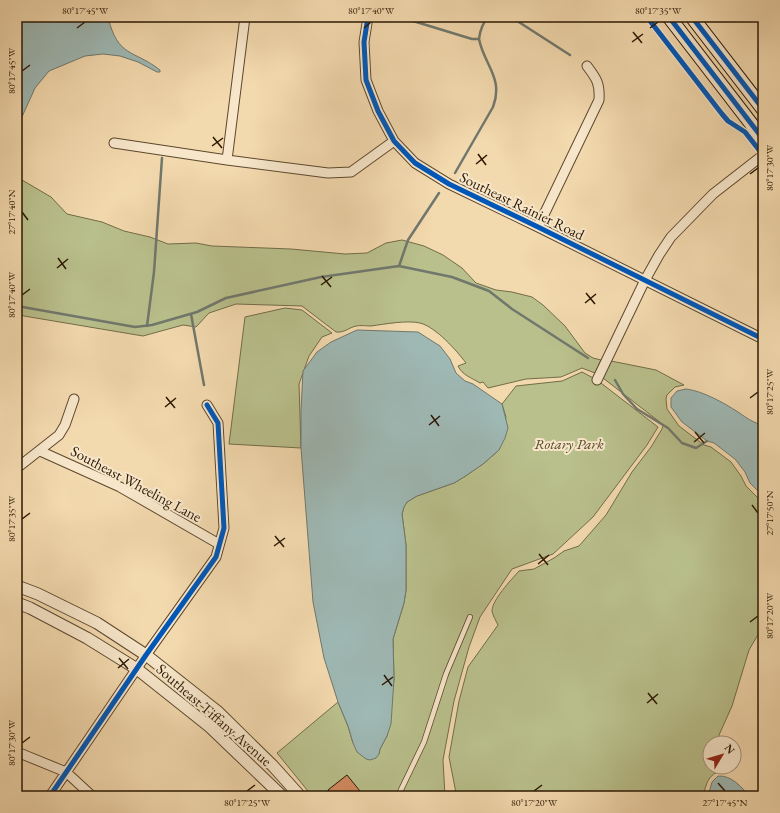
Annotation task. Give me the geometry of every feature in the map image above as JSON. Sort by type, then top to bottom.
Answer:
[{"type":"main road","points":[[669,17],[763,139]]},
{"type":"main road","points":[[692,17],[763,109]]},
{"type":"street","points":[[227,160],[245,17]]},
{"type":"street","name":"Southeast Rainier Road","points":[[368,17],[364,42],[366,80],[378,111],[394,141],[415,163],[449,184],[763,339]]},
{"type":"street","points":[[538,227],[599,100],[600,88],[596,77],[587,66]]},
{"type":"street","points":[[114,143],[313,172],[342,173],[351,172],[394,141]]},
{"type":"street","points":[[597,380],[645,280],[671,237],[723,186],[763,155]]},
{"type":"street","points":[[17,468],[59,435],[66,425],[74,399]]},
{"type":"street","points":[[50,796],[146,655],[216,557],[224,528],[218,423],[207,405]]},
{"type":"street","name":"Southeast Wheeling Lane","points":[[40,450],[120,487],[219,544]]},
{"type":"street","name":"Southeast Tiffany Avenue","points":[[17,586],[38,594],[97,623],[146,655],[217,711],[273,766],[300,796]]},
{"type":"street","name":"Southeast Tiffany Avenue","points":[[17,603],[30,608],[86,638],[137,669],[210,727],[282,796]]},
{"type":"street","points":[[17,752],[66,772],[92,796]]},
{"type":"lane","points":[[398,796],[424,742],[446,674],[470,616]]},
{"type":"green space","points":[[17,175],[22,180],[51,197],[67,214],[102,222],[124,231],[150,237],[168,244],[196,243],[212,246],[291,249],[345,254],[367,253],[386,243],[402,240],[424,246],[443,255],[462,268],[476,283],[496,290],[532,297],[543,305],[565,326],[585,353],[593,358],[601,360],[595,373],[582,368],[561,377],[526,379],[488,388],[483,382],[480,383],[462,372],[458,366],[466,363],[446,340],[433,329],[415,322],[358,326],[341,332],[336,332],[302,306],[236,304],[209,313],[196,327],[183,325],[143,336],[24,316],[17,313]]},
{"type":"green space","points":[[285,308],[302,310],[332,333],[322,337],[309,356],[299,384],[301,448],[229,444],[245,317]]},
{"type":"green space","points":[[611,361],[656,370],[684,385],[675,387],[667,395],[667,409],[679,426],[704,445],[711,447],[731,462],[746,486],[763,503],[761,519],[763,525],[763,626],[749,650],[732,706],[719,735],[702,735],[702,775],[713,775],[708,780],[703,796],[455,796],[456,793],[449,757],[459,701],[468,667],[498,625],[492,611],[495,601],[502,590],[519,571],[534,569],[564,551],[579,546],[606,515],[632,472],[651,447],[662,429],[663,426],[661,423],[603,378]]},
{"type":"green space","name":"Rotary Park","points":[[582,372],[597,380],[658,427],[647,445],[593,517],[553,554],[512,569],[480,617],[469,647],[454,701],[443,760],[445,796],[312,796],[277,753],[338,702],[353,743],[379,754],[387,736],[394,679],[393,639],[404,603],[406,590],[406,545],[402,514],[407,502],[417,496],[454,483],[483,464],[499,450],[506,417],[502,404],[516,386],[562,381]]},
{"type":"water","points":[[17,17],[108,17],[112,30],[122,46],[150,63],[160,70],[160,72],[120,56],[103,54],[85,56],[49,71],[35,88],[21,119],[17,154]]},
{"type":"water","points":[[357,330],[418,332],[440,346],[450,359],[456,373],[465,381],[473,384],[502,404],[508,428],[499,450],[483,464],[454,483],[417,496],[407,502],[404,507],[402,514],[406,545],[406,590],[404,603],[393,639],[394,679],[391,724],[379,754],[376,758],[370,760],[366,759],[357,752],[338,702],[324,658],[313,602],[301,448],[303,371],[317,352],[331,342]]},
{"type":"water","points":[[686,389],[699,392],[713,398],[750,420],[763,425],[763,496],[750,483],[745,472],[735,459],[714,443],[707,441],[682,422],[671,407],[671,398],[677,391]]},
{"type":"water","points":[[718,776],[727,777],[740,785],[749,796],[708,796],[712,782]]},
{"type":"building","points":[[347,775],[364,796],[332,796],[328,790]]},
{"type":"waterway","points":[[400,17],[472,39],[479,39]]},
{"type":"waterway","points":[[455,173],[493,107],[496,97],[495,80],[481,48],[479,39],[484,22],[488,17]]},
{"type":"waterway","points":[[511,17],[570,55]]},
{"type":"waterway","points":[[147,326],[154,272],[162,158]]},
{"type":"waterway","points":[[399,266],[408,240],[439,193]]},
{"type":"waterway","points":[[17,306],[135,327],[152,325],[197,312],[226,298],[321,277],[399,266],[452,277],[489,291],[512,309],[588,358]]},
{"type":"waterway","points":[[191,314],[204,385]]},
{"type":"waterway","points":[[615,380],[623,394],[637,409],[668,428],[682,443],[696,448],[707,441]]},
{"type":"cycle path","points":[[368,17],[364,42],[366,80],[378,111],[394,141],[415,163],[449,184],[763,339]]},
{"type":"cycle path","points":[[647,17],[722,114],[728,121],[745,132],[763,155]]},
{"type":"cycle path","points":[[669,17],[763,139]]},
{"type":"cycle path","points":[[692,17],[763,109]]},
{"type":"cycle path","points":[[50,796],[146,655],[216,557],[224,528],[218,423],[207,405]]}]
